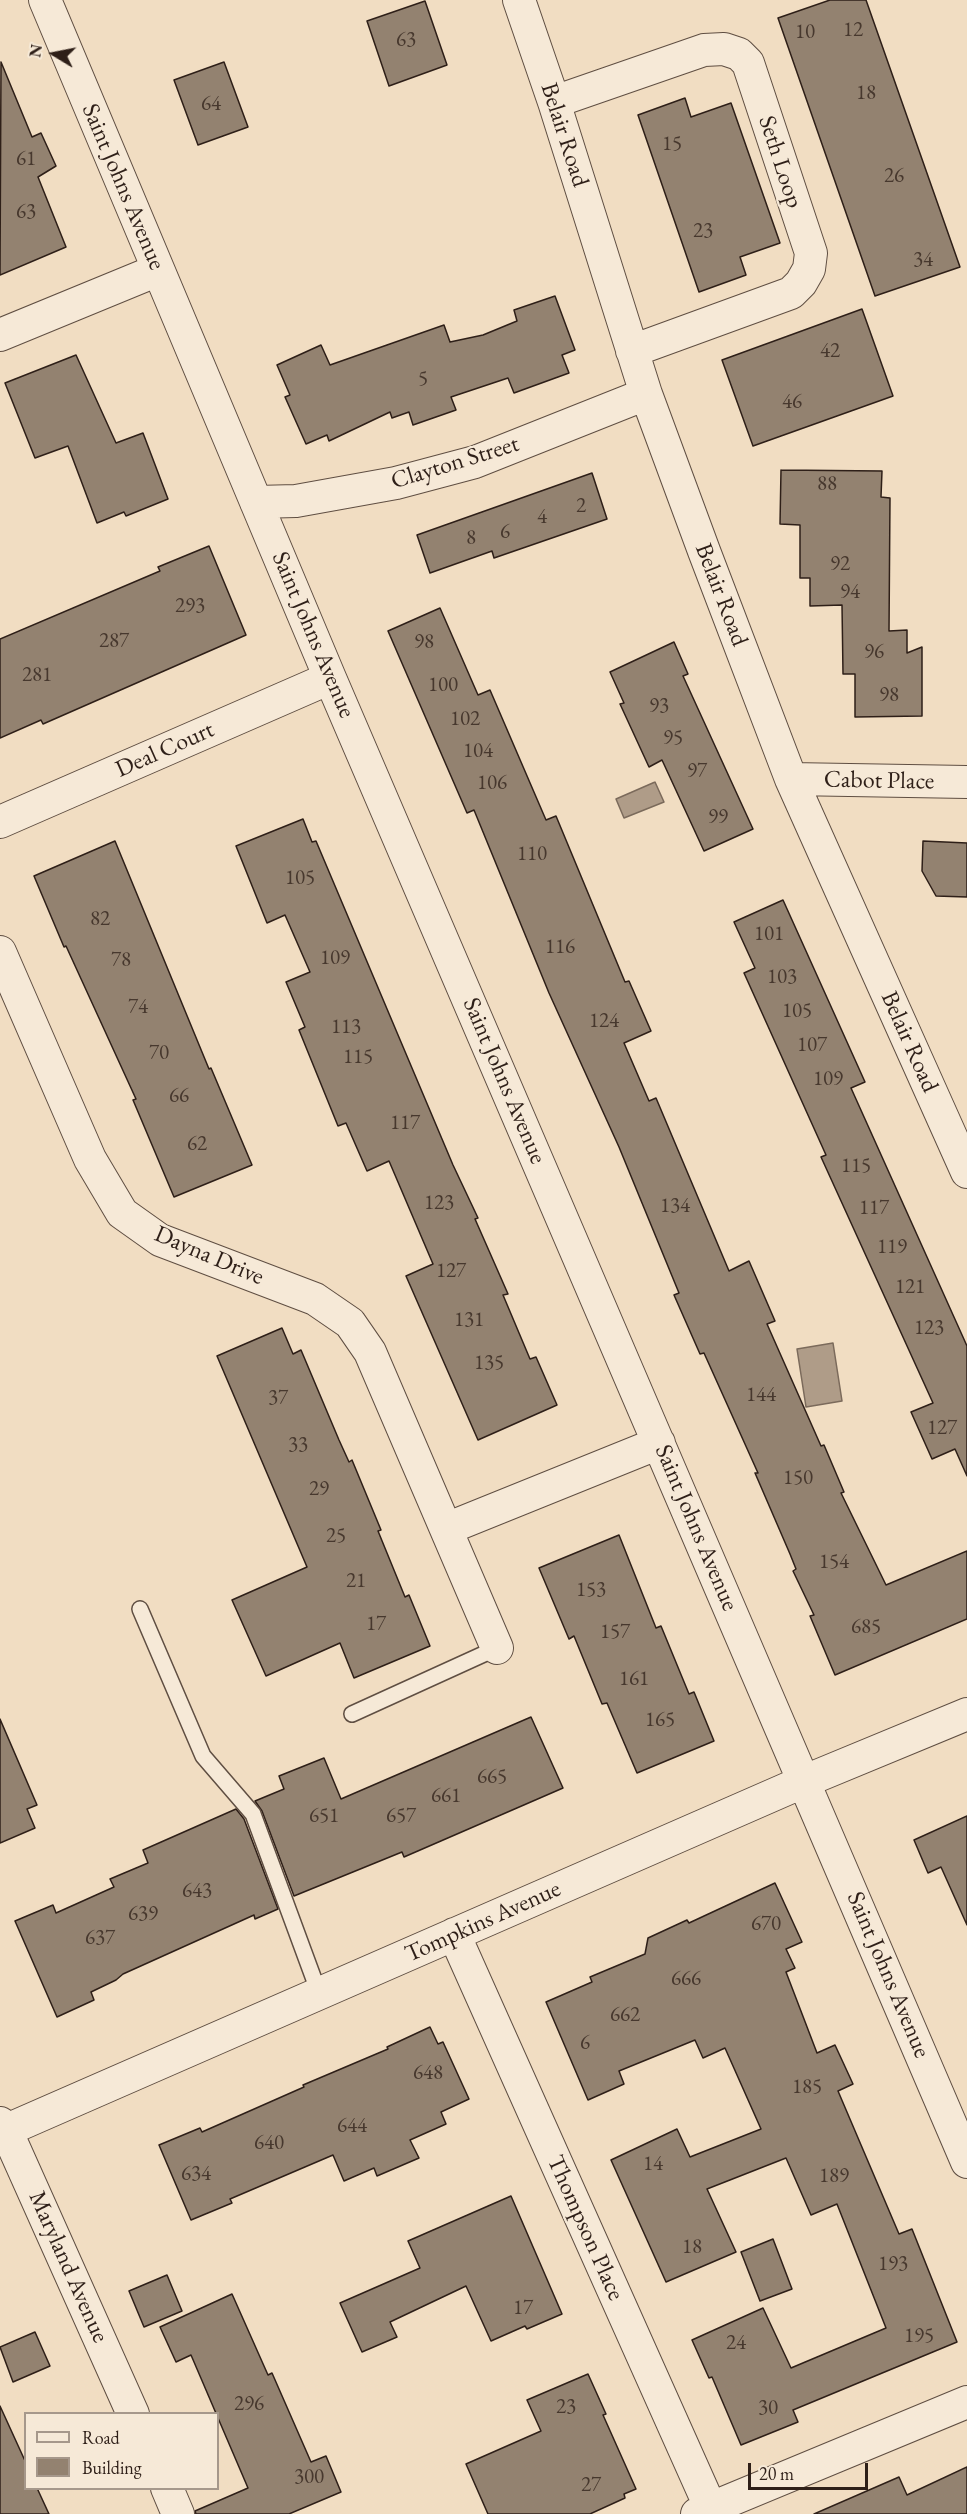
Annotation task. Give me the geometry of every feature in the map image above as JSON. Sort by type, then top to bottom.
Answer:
[{"type":"street","name":"Saint Johns Avenue","points":[[45,0],[330,678],[967,2162]]},
{"type":"street","name":"Belair Road","points":[[519,0],[554,102],[646,394],[791,779],[967,1172]]},
{"type":"street","name":"Seth Loop","points":[[554,102],[704,50],[724,49],[739,54],[748,63],[811,253],[808,268],[801,283],[791,293],[632,351]]},
{"type":"street","points":[[0,335],[158,270]]},
{"type":"street","name":"Clayton Street","points":[[256,502],[296,501],[396,483],[475,462],[646,394]]},
{"type":"street","name":"Deal Court","points":[[0,822],[330,678]]},
{"type":"street","name":"Cabot Place","points":[[791,779],[967,782]]},
{"type":"street","name":"Dayna Drive","points":[[0,952],[90,1159],[122,1213],[160,1240],[315,1299],[350,1323],[370,1352],[497,1648]]},
{"type":"street","points":[[446,1529],[659,1443]]},
{"type":"street","name":"Tompkins Avenue","points":[[2,2129],[805,1781],[967,1714]]},
{"type":"street","name":"Thompson Place","points":[[454,1934],[704,2511]]},
{"type":"street","name":"Maryland Avenue","points":[[2,2129],[132,2412]]},
{"type":"street","points":[[704,2511],[967,2402]]},
{"type":"street","points":[[167,2490],[178,2514]]},
{"type":"lane","points":[[140,1609],[204,1756],[253,1814],[319,1993]]},
{"type":"lane","points":[[352,1714],[497,1648]]},
{"type":"shaded area","points":[[655,782],[664,802],[624,818],[616,799]]},
{"type":"shaded area","points":[[833,1343],[842,1401],[806,1407],[797,1349]]},
{"type":"building","points":[[830,0],[866,0],[960,267],[875,296],[778,18]]},
{"type":"building","points":[[425,1],[447,65],[389,86],[367,21]]},
{"type":"building","points":[[1,62],[32,137],[41,133],[56,166],[38,177],[66,247],[0,275]]},
{"type":"building","points":[[224,62],[248,127],[198,145],[174,80]]},
{"type":"building","points":[[685,98],[691,117],[731,103],[780,243],[740,257],[746,275],[699,292],[638,115]]},
{"type":"building","points":[[555,296],[575,350],[562,355],[569,373],[514,393],[508,378],[451,397],[456,410],[413,425],[409,412],[392,418],[390,412],[329,441],[327,435],[306,444],[285,397],[290,395],[277,365],[321,345],[330,365],[444,325],[450,342],[483,335],[517,321],[514,310]]},
{"type":"building","points":[[862,309],[893,396],[753,446],[722,360]]},
{"type":"building","points":[[76,355],[116,443],[143,433],[168,499],[126,516],[124,512],[97,523],[68,446],[35,458],[5,383]]},
{"type":"building","points":[[781,470],[882,471],[881,497],[890,498],[889,631],[907,630],[907,653],[922,647],[922,716],[855,717],[855,674],[843,674],[842,605],[810,606],[810,578],[800,578],[800,525],[780,524]]},
{"type":"building","points":[[592,473],[607,519],[494,558],[492,551],[430,573],[417,535]]},
{"type":"building","points":[[209,546],[246,635],[43,724],[41,720],[0,738],[0,639],[160,571],[158,567]]},
{"type":"building","points":[[440,608],[478,695],[490,690],[546,820],[556,816],[625,982],[629,981],[651,1031],[624,1043],[649,1101],[656,1098],[729,1271],[749,1261],[775,1321],[767,1324],[821,1446],[824,1445],[844,1492],[841,1493],[886,1585],[967,1551],[967,1619],[835,1675],[810,1616],[814,1615],[793,1571],[796,1569],[755,1473],[758,1473],[704,1353],[700,1354],[674,1295],[679,1293],[619,1147],[549,993],[474,810],[467,813],[388,631]]},
{"type":"building","points":[[674,642],[688,674],[683,676],[753,829],[704,851],[662,760],[649,767],[620,704],[624,703],[610,672]]},
{"type":"building","points":[[303,819],[312,842],[316,841],[453,1165],[478,1218],[475,1219],[508,1294],[503,1295],[530,1359],[536,1357],[557,1405],[478,1440],[406,1276],[433,1264],[389,1161],[367,1171],[346,1123],[338,1126],[299,1030],[305,1027],[286,982],[310,972],[285,915],[267,923],[236,846]]},
{"type":"building","points":[[115,841],[209,1069],[211,1068],[252,1165],[174,1197],[133,1100],[136,1099],[66,946],[64,947],[34,876]]},
{"type":"building","points":[[923,841],[967,843],[967,897],[936,896],[922,871]]},
{"type":"building","points":[[783,900],[865,1082],[851,1088],[967,1346],[967,1476],[955,1449],[932,1459],[911,1412],[933,1403],[821,1157],[826,1155],[744,973],[755,968],[734,922]]},
{"type":"building","points":[[282,1328],[293,1354],[301,1350],[349,1462],[352,1460],[405,1597],[409,1595],[430,1646],[354,1678],[340,1643],[266,1676],[232,1600],[307,1567],[217,1356]]},
{"type":"building","points":[[619,1535],[656,1628],[661,1626],[689,1694],[694,1692],[714,1741],[637,1773],[607,1703],[602,1704],[574,1636],[569,1639],[539,1568]]},
{"type":"building","points":[[531,1717],[563,1788],[404,1857],[402,1852],[294,1896],[262,1811],[255,1801],[284,1789],[279,1776],[324,1758],[341,1799]]},
{"type":"building","points":[[0,1719],[37,1805],[27,1809],[35,1828],[0,1843]]},
{"type":"building","points":[[236,1809],[244,1819],[278,1909],[255,1919],[254,1915],[123,1974],[91,1992],[94,2000],[57,2017],[15,1921],[53,1905],[56,1913],[114,1887],[110,1879],[148,1863],[143,1850]]},
{"type":"building","points":[[967,1816],[967,1925],[941,1867],[928,1873],[914,1840]]},
{"type":"building","points":[[775,1883],[802,1942],[786,1949],[795,1968],[786,1972],[817,2053],[835,2045],[853,2084],[838,2091],[899,2234],[912,2229],[957,2342],[793,2410],[798,2422],[741,2445],[712,2377],[709,2378],[692,2340],[763,2308],[791,2368],[886,2328],[837,2204],[811,2215],[786,2158],[707,2189],[736,2252],[666,2282],[611,2160],[677,2129],[690,2157],[761,2129],[725,2048],[703,2058],[695,2040],[619,2071],[624,2084],[588,2100],[546,2002],[592,1982],[590,1977],[645,1954],[648,1938],[687,1920],[689,1923]]},
{"type":"building","points":[[430,2027],[438,2044],[443,2042],[469,2099],[441,2112],[446,2124],[410,2140],[419,2158],[377,2176],[374,2168],[344,2181],[333,2155],[230,2199],[232,2203],[191,2220],[159,2145],[200,2128],[202,2132],[388,2049],[387,2047]]},
{"type":"building","points":[[511,2196],[562,2314],[527,2329],[525,2326],[491,2341],[466,2286],[390,2322],[397,2337],[362,2352],[340,2303],[420,2268],[408,2241]]},
{"type":"building","points":[[773,2239],[792,2289],[760,2301],[741,2252]]},
{"type":"building","points":[[167,2275],[182,2311],[144,2327],[129,2291]]},
{"type":"building","points":[[232,2294],[268,2375],[272,2373],[311,2462],[326,2456],[341,2492],[289,2514],[196,2514],[195,2511],[248,2488],[219,2420],[219,2412],[215,2412],[191,2355],[176,2362],[160,2327]]},
{"type":"building","points":[[35,2332],[50,2366],[13,2382],[0,2347]]},
{"type":"building","points":[[588,2374],[606,2414],[603,2415],[636,2489],[624,2494],[625,2498],[590,2514],[488,2514],[466,2464],[541,2431],[527,2400]]},
{"type":"building","points":[[0,2406],[24,2459],[24,2490],[38,2490],[49,2514],[0,2514]]},
{"type":"building","points":[[967,2467],[967,2514],[814,2514],[899,2477],[907,2495]]}]
